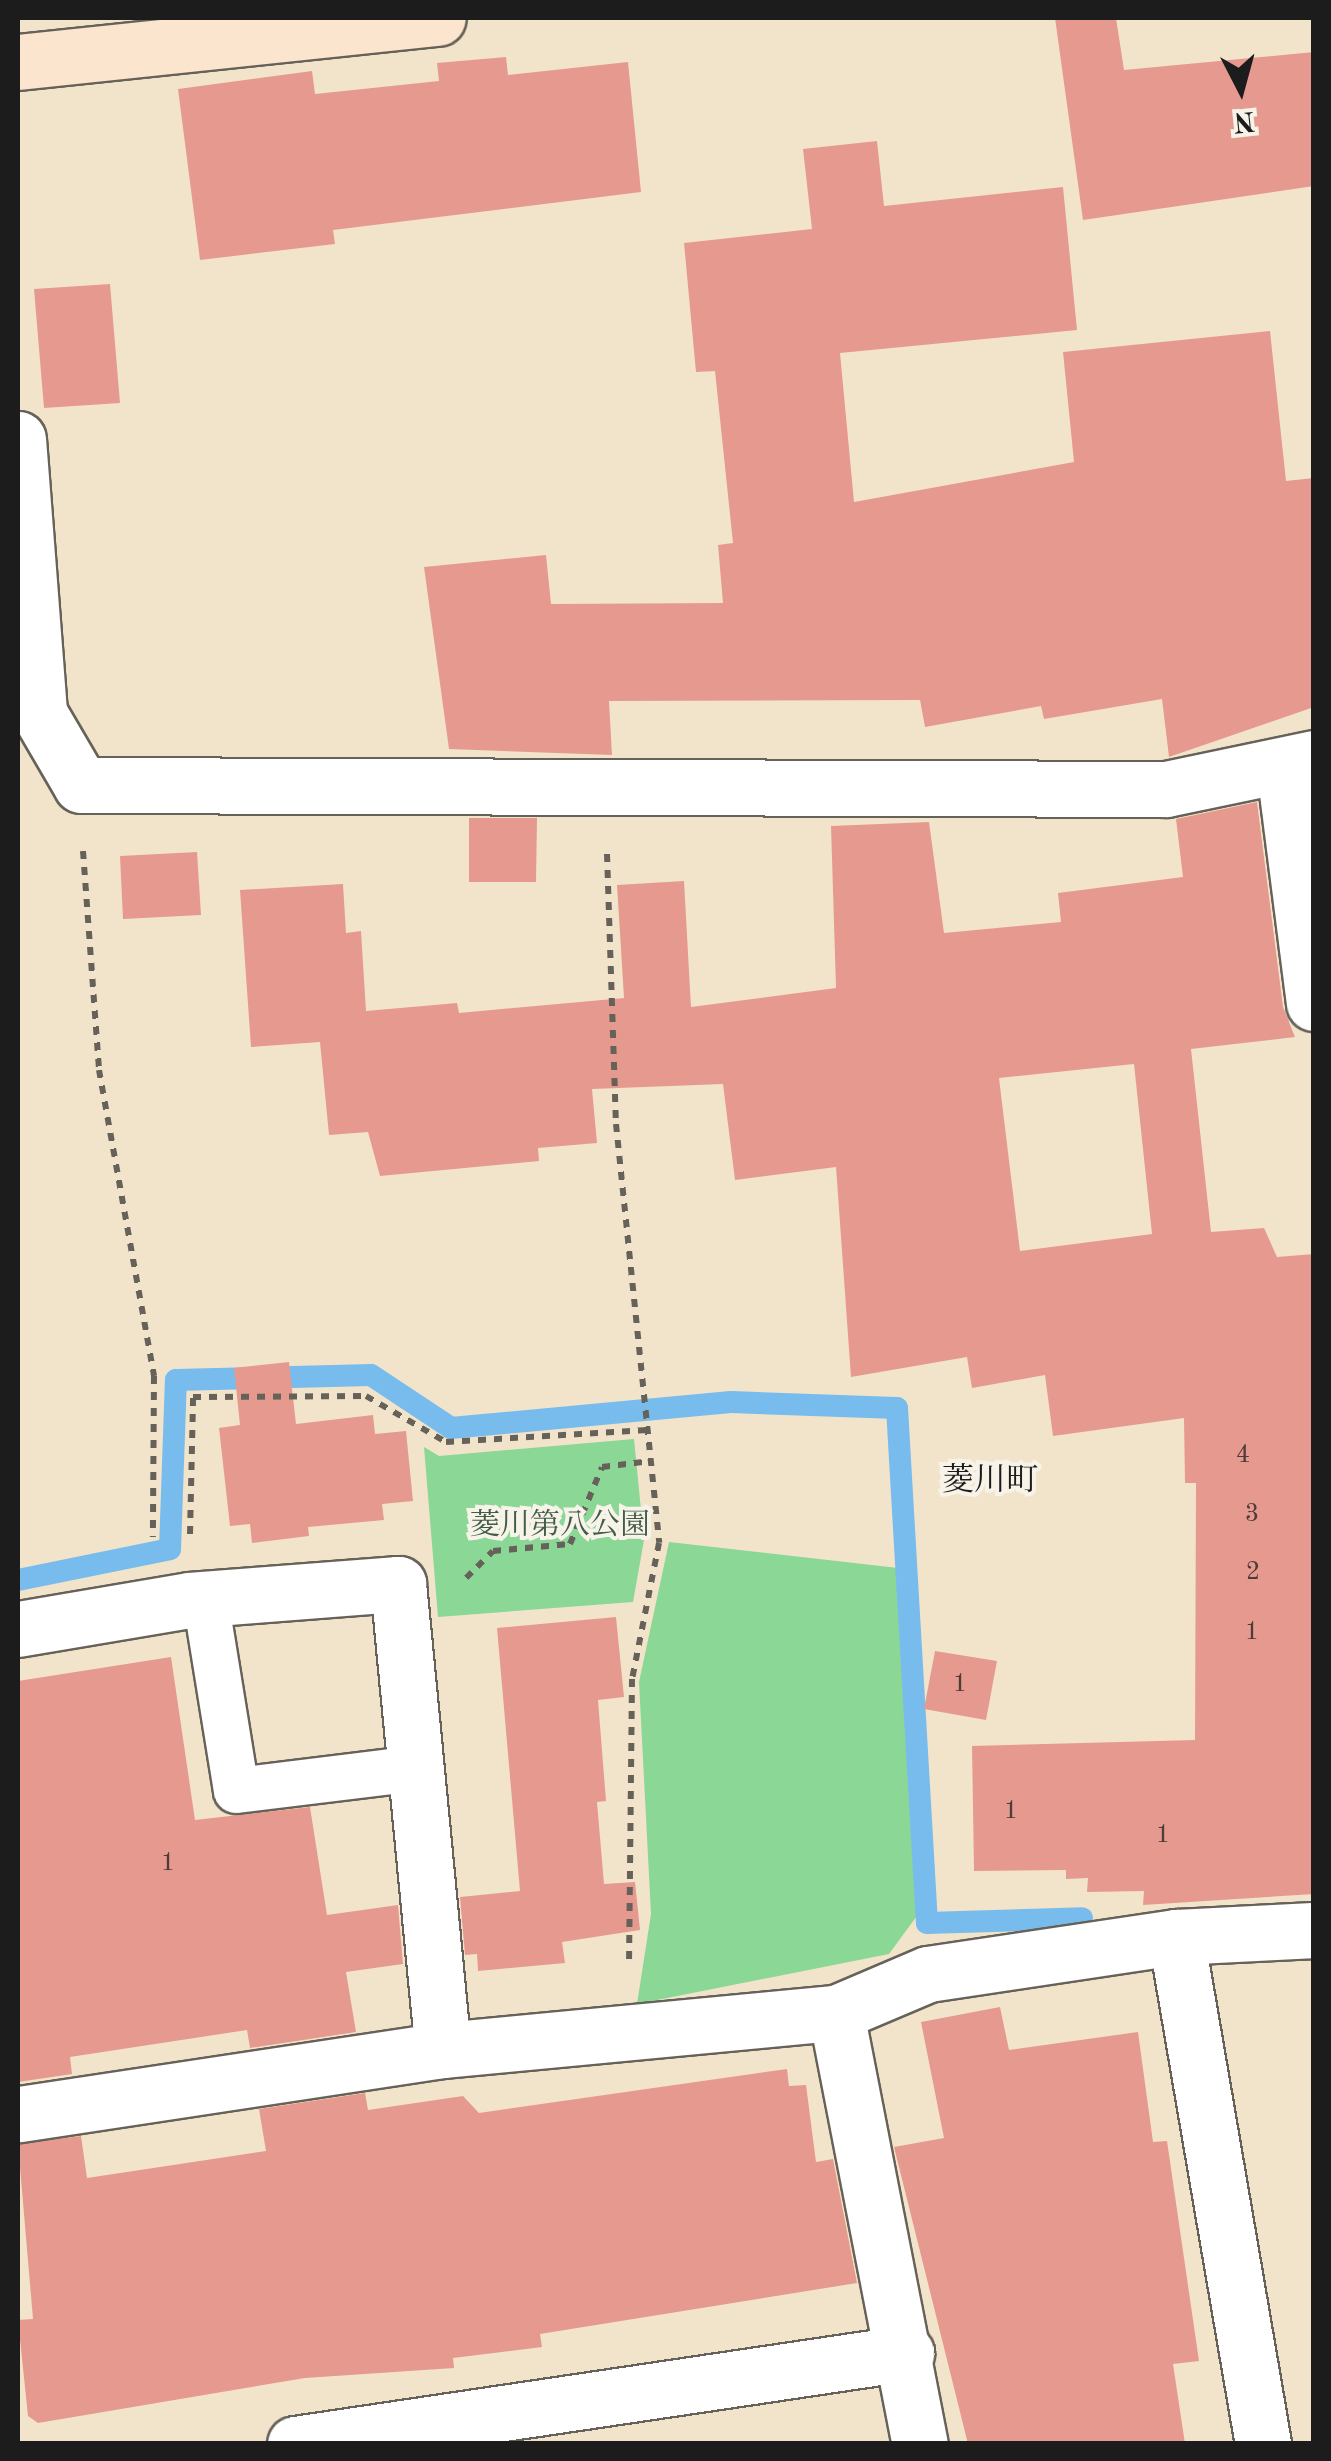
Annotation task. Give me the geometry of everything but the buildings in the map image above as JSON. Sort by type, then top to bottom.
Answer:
[{"type":"main road","points":[[18,62],[438,18]]},
{"type":"street","points":[[19,468],[39,713],[81,785],[604,794],[1166,789],[1299,764],[1314,1003]]},
{"type":"street","points":[[18,1629],[197,1600],[398,1584],[443,2050]]},
{"type":"street","points":[[18,2114],[443,2050],[836,2012],[928,1974],[1176,1938],[1314,1930]]},
{"type":"street","points":[[1176,1938],[1262,2444]]},
{"type":"street","points":[[836,2012],[906,2353],[920,2444]]},
{"type":"street","points":[[295,2444],[906,2353]]},
{"type":"lane","points":[[197,1600],[236,1790],[415,1768]]},
{"type":"path","points":[[81,785],[100,1070],[154,1376],[153,1539]]},
{"type":"path","points":[[604,794],[616,1124],[659,1543],[632,1678],[636,1880],[624,2032]]},
{"type":"path","points":[[197,1600],[192,1398],[366,1396],[446,1442],[648,1427]]},
{"type":"path","points":[[398,1584],[466,1578],[493,1550],[570,1544],[602,1466],[652,1461]]},
{"type":"green space","name":"菱川第八公園","points":[[634,1439],[644,1540],[633,1602],[438,1617],[424,1447],[439,1456]]},
{"type":"green space","points":[[669,1542],[898,1568],[922,1909],[889,1954],[637,2004],[651,1914],[639,1682]]},
{"type":"waterway","points":[[18,1580],[170,1549],[176,1380],[371,1375],[451,1428],[731,1402],[897,1408],[927,1923],[1082,1918]]},
{"type":"district","name":"菱川町","points":[[990,1482]]}]
